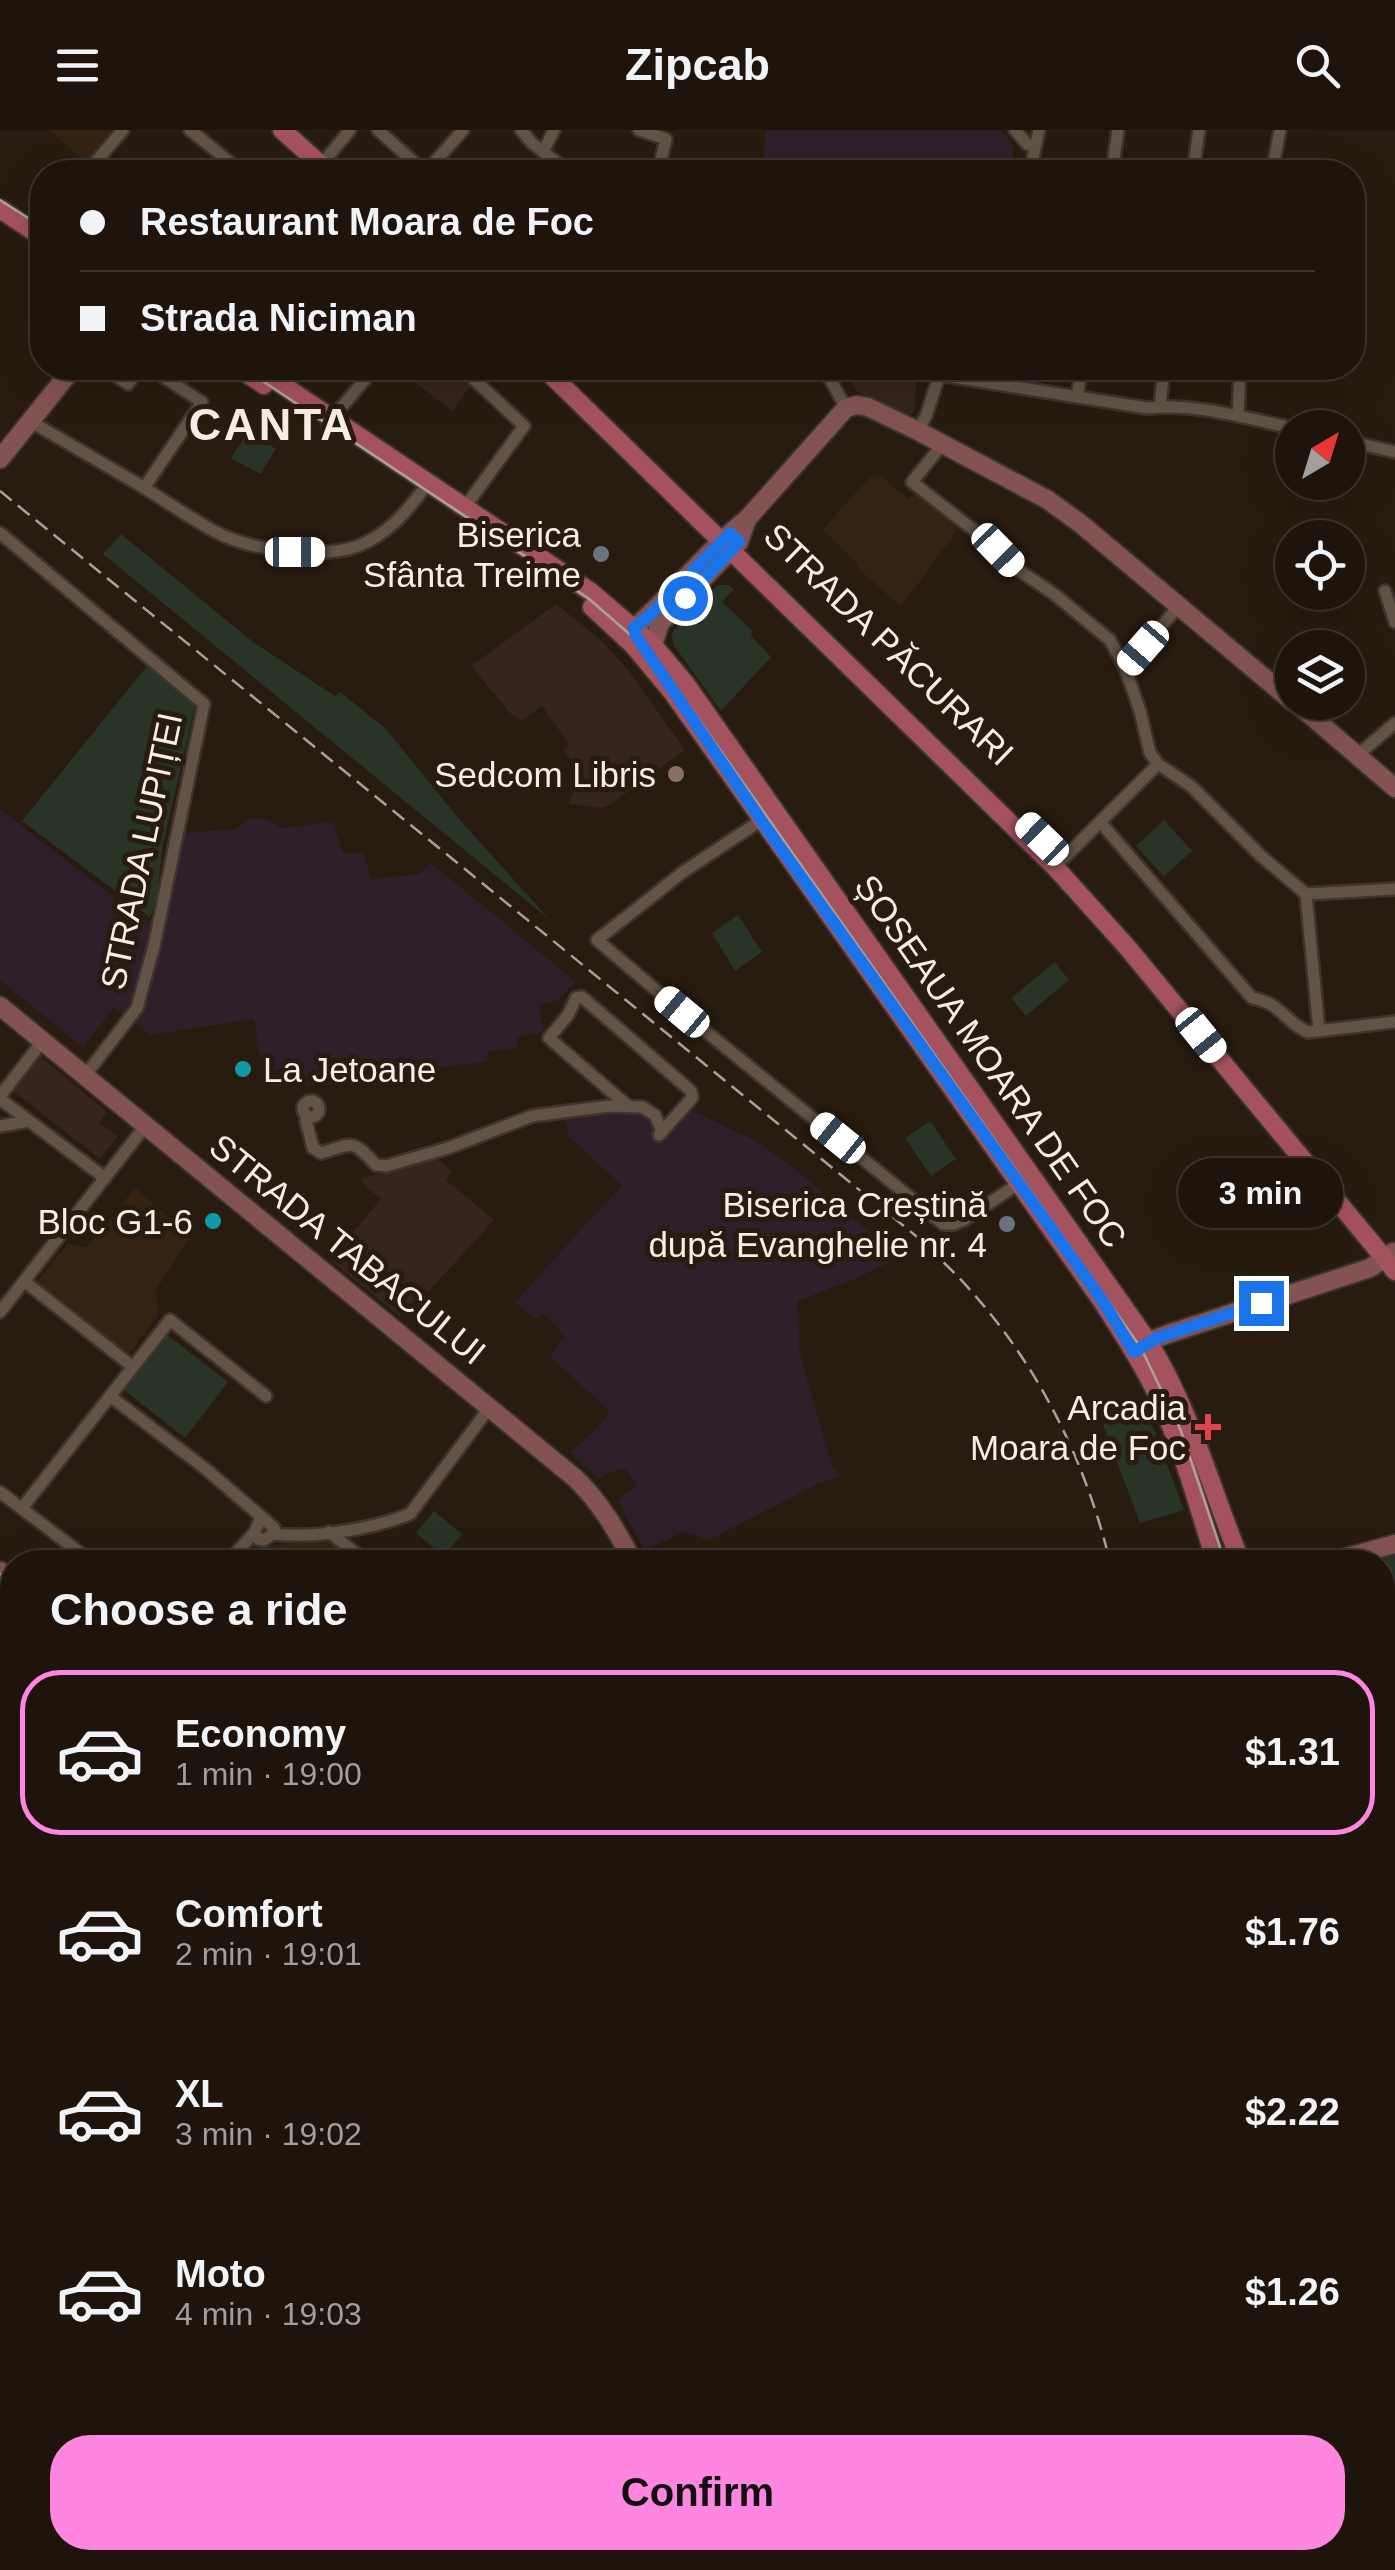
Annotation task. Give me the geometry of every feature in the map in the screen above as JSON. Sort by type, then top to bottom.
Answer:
[{"type":"main road","points":[[282,130],[320,160]]},
{"type":"main road","points":[[296,130],[322,160]]},
{"type":"main road","points":[[0,196],[30,216]]},
{"type":"main road","points":[[0,209],[30,229]]},
{"type":"main road","points":[[259,380],[465,507],[592,592],[640,640]]},
{"type":"main road","points":[[273,380],[422,491],[640,640]]},
{"type":"main road","points":[[557,380],[731,541]]},
{"type":"main road","points":[[571,380],[731,541]]},
{"type":"main road","name":"STRADA PĂCURARI","points":[[731,541],[1059,863],[1392,1259]]},
{"type":"main road","name":"ȘOSEAUA MOARA DE FOC","points":[[640,640],[685,683],[768,816]]},
{"type":"main road","name":"ȘOSEAUA MOARA DE FOC","points":[[673,693],[858,932],[1102,1300],[1172,1385],[1237,1550]]},
{"type":"main road","points":[[1142,1347],[1212,1550]]},
{"type":"street","points":[[98,160],[123,130]]},
{"type":"street","points":[[190,130],[227,160]]},
{"type":"street","points":[[329,160],[350,130]]},
{"type":"street","points":[[378,130],[412,160]]},
{"type":"street","points":[[437,160],[464,130]]},
{"type":"street","points":[[521,130],[553,160]]},
{"type":"street","points":[[543,152],[554,130]]},
{"type":"street","points":[[639,130],[666,140],[661,160]]},
{"type":"street","points":[[1015,130],[1034,147]]},
{"type":"street","points":[[1032,160],[1039,130]]},
{"type":"street","points":[[1114,160],[1118,130]]},
{"type":"street","points":[[1195,160],[1199,130]]},
{"type":"street","points":[[1274,160],[1280,130]]},
{"type":"street","points":[[1,454],[63,380]]},
{"type":"street","points":[[144,488],[202,402],[169,380]]},
{"type":"street","points":[[330,423],[365,380]]},
{"type":"street","points":[[465,507],[524,426],[475,380]]},
{"type":"street","points":[[831,380],[846,408]]},
{"type":"street","points":[[918,432],[939,380]]},
{"type":"street","points":[[1001,380],[1077,398],[1148,408],[1169,406],[1275,424]]},
{"type":"street","points":[[1077,398],[1080,380]]},
{"type":"street","points":[[1160,407],[1163,380]]},
{"type":"street","points":[[1238,416],[1240,380]]},
{"type":"street","points":[[673,693],[636,636],[640,640],[651,614],[731,541],[846,408],[857,405],[918,432],[1060,508],[1275,686]]},
{"type":"street","points":[[30,421],[223,536],[295,552],[358,546],[387,530],[422,491]]},
{"type":"street","points":[[942,445],[912,482],[1102,632],[1118,651],[1150,753],[1158,764],[1191,786],[1261,856],[1306,894],[1395,889]]},
{"type":"street","points":[[1365,445],[1395,452]]},
{"type":"street","name":"STRADA LUPIȚEI","points":[[0,533],[204,704],[154,946],[136,1008],[84,1077]]},
{"type":"street","points":[[1385,591],[1395,622]]},
{"type":"street","points":[[1125,668],[1179,606]]},
{"type":"street","points":[[1316,720],[1395,788]]},
{"type":"street","points":[[1358,755],[1395,723]]},
{"type":"street","points":[[1059,863],[1158,764]]},
{"type":"street","points":[[768,816],[683,872],[597,940],[943,1224],[964,1220],[1025,1179]]},
{"type":"street","points":[[1100,823],[1252,998],[1281,1009],[1297,1027],[1308,1032],[1395,1022]]},
{"type":"street","points":[[1306,894],[1319,1031]]},
{"type":"street","points":[[308,1116],[313,1148],[321,1153],[349,1144],[356,1146],[376,1166],[448,1148],[532,1116],[610,1106],[642,1108],[655,1115],[661,1134],[692,1098],[691,1091],[582,996],[576,998],[549,1038],[629,1106]]},
{"type":"street","name":"STRADA TABACULUI","points":[[0,1006],[532,1440],[591,1494],[627,1550]]},
{"type":"street","points":[[42,1042],[0,1097],[104,1178]]},
{"type":"street","points":[[0,1126],[29,1121]]},
{"type":"street","points":[[0,1312],[146,1125]]},
{"type":"street","points":[[1142,1347],[1392,1259]]},
{"type":"street","points":[[24,1282],[134,1367]]},
{"type":"street","points":[[22,1508],[170,1320],[266,1396]]},
{"type":"street","points":[[110,1396],[207,1470],[274,1528],[273,1534]]},
{"type":"street","points":[[254,1532],[264,1540],[273,1534],[328,1532],[391,1522],[410,1514],[490,1407]]},
{"type":"street","points":[[0,1492],[76,1550]]},
{"type":"street","points":[[238,1550],[264,1520]]},
{"type":"street","points":[[328,1532],[351,1550]]},
{"type":"shaded area","points":[[50,130],[113,130],[88,160],[83,160]]},
{"type":"shaded area","points":[[765,130],[1001,130],[1014,146],[1012,160],[764,160]]},
{"type":"shaded area","points":[[412,380],[465,380],[471,385],[452,411]]},
{"type":"shaded area","points":[[917,380],[914,413],[906,416],[858,392],[850,382]]},
{"type":"shaded area","points":[[872,475],[881,476],[909,499],[915,491],[961,525],[901,607],[823,529]]},
{"type":"shaded area","points":[[556,604],[600,639],[629,671],[685,750],[602,808],[568,804],[581,774],[563,750],[569,744],[542,706],[521,721],[471,666]]},
{"type":"shaded area","points":[[0,809],[129,909],[164,931],[185,833],[235,829],[252,818],[268,820],[281,828],[332,822],[343,853],[363,853],[372,879],[420,874],[431,863],[576,982],[557,1001],[539,1005],[544,1032],[517,1037],[518,1048],[487,1052],[487,1061],[304,1087],[301,1066],[262,1072],[254,1019],[150,1035],[114,1007],[83,1048],[0,980]]},
{"type":"shaded area","points":[[40,1056],[107,1112],[99,1123],[118,1136],[100,1159],[12,1090]]},
{"type":"shaded area","points":[[689,1109],[756,1141],[785,1161],[900,1257],[798,1301],[799,1346],[804,1368],[831,1463],[841,1477],[817,1484],[709,1540],[684,1532],[644,1549],[617,1500],[637,1485],[625,1468],[605,1474],[600,1480],[570,1452],[610,1412],[550,1356],[565,1337],[544,1313],[536,1320],[515,1302],[622,1185],[569,1137],[564,1117],[635,1112],[651,1120],[656,1132]]},
{"type":"shaded area","points":[[436,1158],[452,1171],[446,1180],[494,1220],[400,1317],[331,1259],[381,1199],[361,1179]]},
{"type":"shaded area","points":[[135,1188],[191,1236],[156,1290],[159,1314],[129,1354],[37,1282],[68,1243],[87,1247]]},
{"type":"shaded area","points":[[327,1538],[342,1550],[252,1550]]},
{"type":"green space","points":[[249,431],[276,449],[260,474],[231,458]]},
{"type":"green space","points":[[121,534],[253,642],[335,696],[340,692],[386,729],[459,819],[550,920],[103,554]]},
{"type":"green space","points":[[717,585],[734,589],[722,602],[752,630],[751,636],[771,657],[721,711],[673,644],[672,632]]},
{"type":"green space","points":[[147,666],[195,706],[150,917],[22,821]]},
{"type":"green space","points":[[1164,820],[1192,851],[1164,876],[1136,846]]},
{"type":"green space","points":[[738,915],[762,952],[735,971],[712,933]]},
{"type":"green space","points":[[1055,962],[1069,980],[1026,1016],[1011,998]]},
{"type":"green space","points":[[930,1121],[956,1159],[931,1176],[905,1138]]},
{"type":"green space","points":[[166,1334],[228,1382],[185,1438],[124,1390]]},
{"type":"green space","points":[[1142,1398],[1184,1510],[1140,1523],[1103,1425]]},
{"type":"green space","points":[[434,1511],[462,1534],[449,1550],[437,1550],[416,1533]]},
{"type":"tram line","points":[[0,200],[30,219]]},
{"type":"tram line","points":[[261,380],[588,598],[642,645],[668,676],[1141,1348],[1181,1431],[1221,1550]]},
{"type":"railway","points":[[0,491],[916,1236],[996,1321],[1039,1384],[1074,1453],[1107,1550]]},
{"type":"place","name":"Biserica Sfânta Treime","points":[[601,554]]},
{"type":"place","name":"Sedcom Libris","points":[[676,774]]},
{"type":"place","name":"La Jetoane","points":[[243,1069]]},
{"type":"place","name":"Bloc G1-6","points":[[213,1221]]},
{"type":"place","name":"Biserica Creștină după Evanghelie nr. 4","points":[[1007,1224]]},
{"type":"place","name":"Arcadia Moara de Foc","points":[[1208,1427]]},
{"type":"district","name":"CANTA","points":[[272,424]]},
{"type":"route","points":[[685,598],[739,542],[730,533],[634,628],[636,636],[765,826],[1102,1300],[1134,1352],[1157,1338],[1261,1303]]}]
